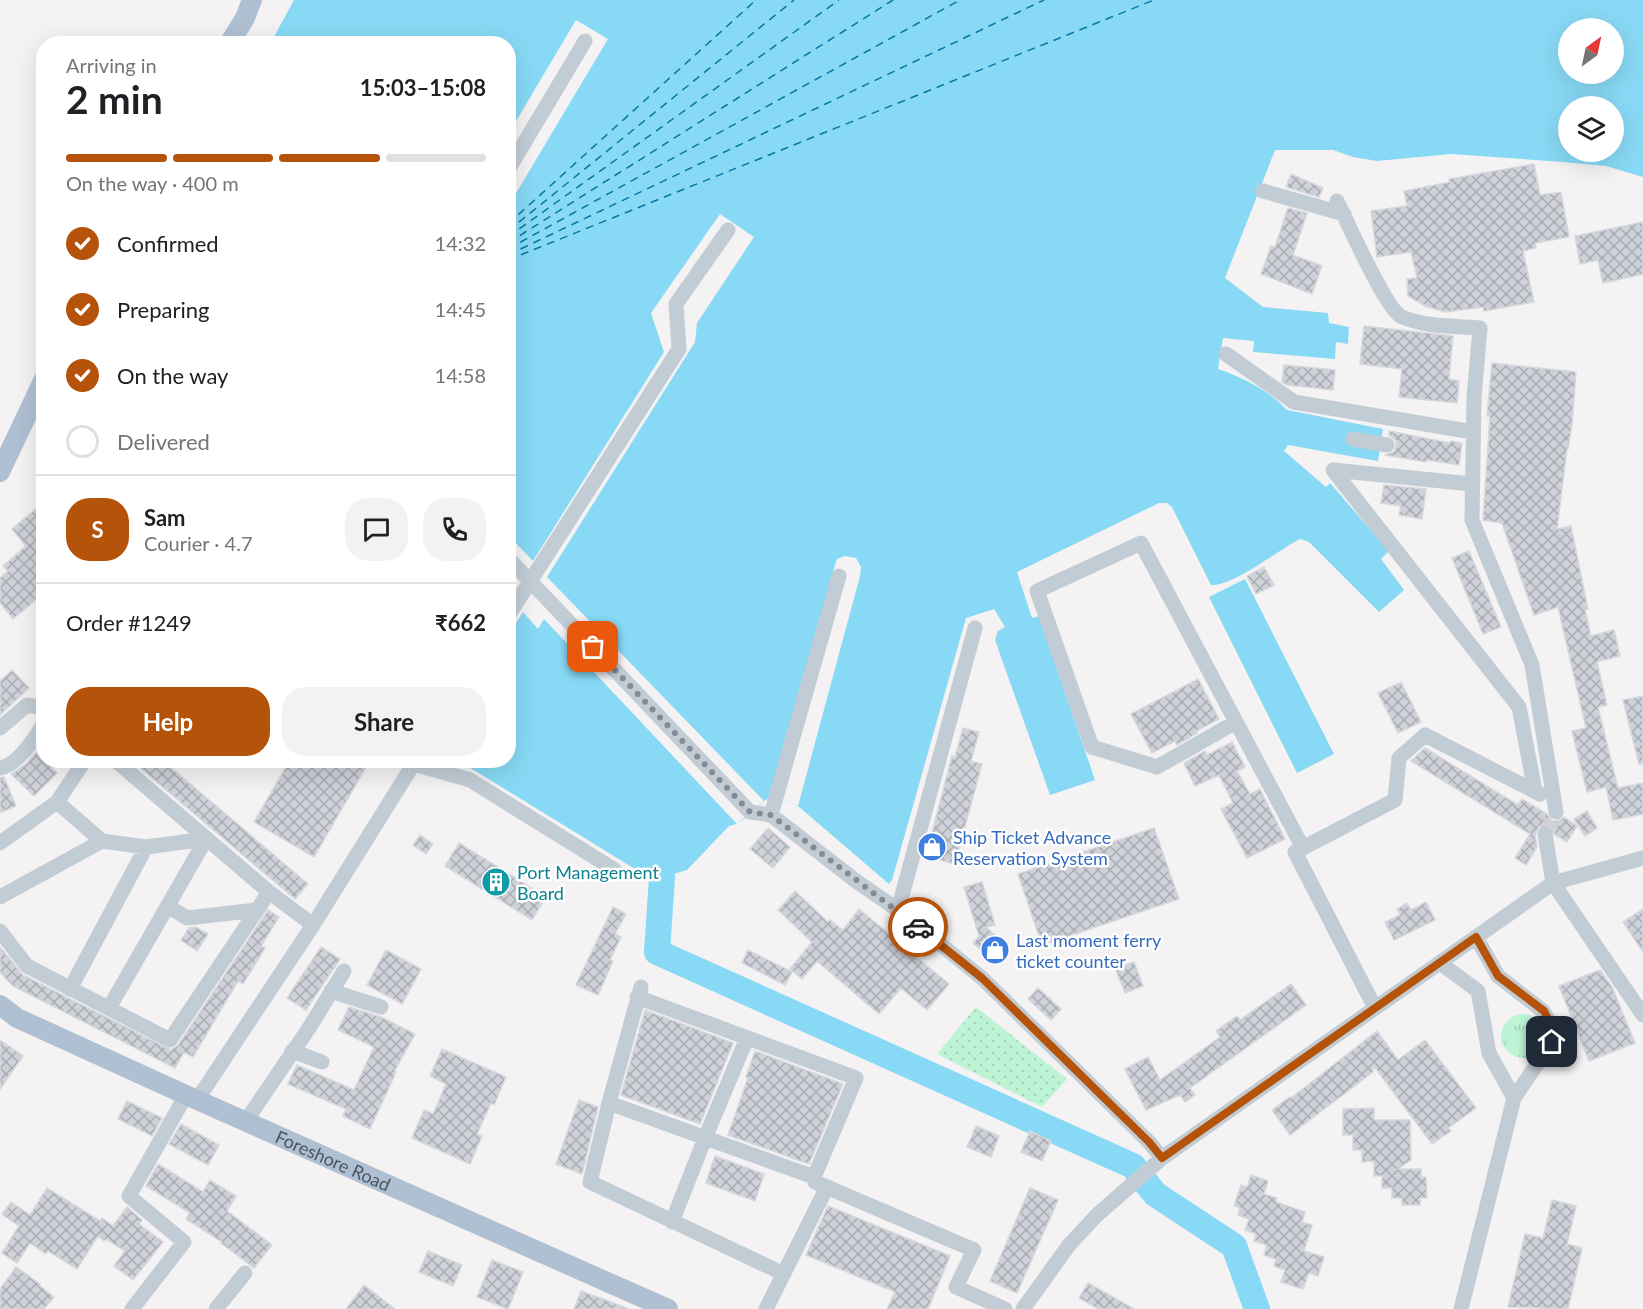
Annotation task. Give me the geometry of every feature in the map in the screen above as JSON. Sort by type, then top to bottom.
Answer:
[{"type":"main road","points":[[234,36],[245,18],[252,0]]},
{"type":"main road","points":[[0,472],[36,396]]},
{"type":"main road","name":"Foreshore Road","points":[[0,1005],[17,1018],[192,1098],[668,1309]]},
{"type":"street","points":[[516,157],[585,41]]},
{"type":"street","points":[[1263,191],[1340,207],[1385,297],[1399,316],[1420,323],[1480,328],[1474,398],[1472,520],[1532,665],[1556,806],[1535,791],[1425,735],[1400,758],[1395,800],[1295,852],[1375,1008]]},
{"type":"street","points":[[516,604],[679,349],[676,304],[728,230]]},
{"type":"street","points":[[1226,354],[1294,402],[1473,432]]},
{"type":"street","points":[[1353,439],[1387,445]]},
{"type":"street","points":[[1472,484],[1333,470],[1519,706],[1535,791]]},
{"type":"street","points":[[1236,722],[1156,767],[1092,747],[1037,591],[1141,543],[1303,848]]},
{"type":"street","points":[[516,566],[750,812],[771,815],[856,881],[898,910],[982,978],[1149,1142],[1157,1162]]},
{"type":"street","points":[[771,815],[838,576]]},
{"type":"street","points":[[898,910],[975,628]]},
{"type":"street","points":[[0,728],[27,705],[36,706]]},
{"type":"street","points":[[0,768],[8,767],[36,736]]},
{"type":"street","points":[[0,843],[57,802],[80,768]]},
{"type":"street","points":[[124,768],[268,892],[313,925]]},
{"type":"street","points":[[132,1309],[184,1242],[129,1196],[192,1098],[313,925],[411,768]]},
{"type":"street","points":[[433,768],[470,780],[615,870]]},
{"type":"street","points":[[57,802],[102,841],[146,847],[206,839]]},
{"type":"street","points":[[1545,834],[1553,883],[1643,1015]]},
{"type":"street","points":[[109,1008],[206,839]]},
{"type":"street","points":[[0,897],[102,841]]},
{"type":"street","points":[[70,989],[146,847]]},
{"type":"street","points":[[1023,1309],[1069,1245],[1097,1215],[1157,1162],[1553,883],[1643,858]]},
{"type":"street","points":[[0,931],[27,966],[170,1040],[268,892]]},
{"type":"street","points":[[168,906],[187,918],[257,910]]},
{"type":"street","points":[[1461,1309],[1514,1098],[1552,1042],[1553,1028],[1544,1011],[1498,976],[1476,937]]},
{"type":"street","points":[[1440,963],[1478,991],[1489,1053],[1514,1098]]},
{"type":"street","points":[[246,1121],[344,971]]},
{"type":"street","points":[[331,992],[381,1007]]},
{"type":"street","points":[[783,1274],[590,1182],[639,992],[747,1038],[856,1078],[814,1177],[815,1182],[974,1250],[956,1287],[1005,1309]]},
{"type":"street","points":[[672,1222],[747,1038]]},
{"type":"street","points":[[292,1051],[322,1062]]},
{"type":"street","points":[[609,1103],[814,1177]]},
{"type":"street","points":[[766,1309],[827,1187]]},
{"type":"street","points":[[216,1309],[245,1273]]},
{"type":"green space","points":[[976,1007],[1067,1079],[1042,1107],[937,1054]]},
{"type":"green space","points":[[1523,1014],[1538,1021],[1545,1036],[1538,1051],[1523,1058],[1508,1051],[1501,1036],[1508,1021]]},
{"type":"water","points":[[294,0],[1643,0],[1643,177],[1606,166],[1563,162],[1624,162],[1624,96],[1558,96],[1558,162],[1451,154],[1377,161],[1353,157],[1333,150],[1275,150],[1225,278],[1263,307],[1328,313],[1329,323],[1349,327],[1348,344],[1336,342],[1335,359],[1253,352],[1254,341],[1223,338],[1218,369],[1255,385],[1287,410],[1383,429],[1378,461],[1288,445],[1284,451],[1326,487],[1330,483],[1389,551],[1381,559],[1404,590],[1379,612],[1309,542],[1300,539],[1232,580],[1211,585],[1172,507],[1167,503],[1159,503],[1017,572],[1032,618],[1039,616],[1095,780],[1050,795],[995,640],[998,631],[1005,627],[994,609],[966,618],[889,884],[798,806],[772,796],[741,821],[729,826],[687,870],[653,880],[470,768],[516,768],[516,36],[274,36]]},
{"type":"water","points":[[1245,579],[1334,754],[1297,773],[1209,597]]},
{"type":"pier","points":[[576,20],[608,39],[516,193],[516,121]]},
{"type":"pier","points":[[720,214],[754,237],[697,323],[695,342],[547,577],[764,801],[737,824],[544,619],[538,629],[523,612],[516,623],[516,543],[533,561],[664,352],[651,313]]},
{"type":"pier","points":[[845,556],[856,558],[861,567],[860,576],[798,806],[772,796],[834,568],[837,559]]},
{"type":"building","points":[[1534,164],[1540,195],[1561,192],[1569,237],[1535,243],[1536,248],[1523,251],[1534,302],[1484,311],[1483,307],[1445,312],[1425,306],[1408,296],[1407,279],[1417,278],[1411,252],[1377,257],[1371,211],[1407,206],[1404,191],[1450,182],[1449,179]]},
{"type":"building","points":[[1291,174],[1323,188],[1319,197],[1286,187]]},
{"type":"building","points":[[1288,208],[1307,213],[1293,255],[1322,266],[1312,294],[1261,274],[1271,246],[1275,247]]},
{"type":"building","points":[[1643,222],[1643,274],[1603,283],[1598,260],[1580,264],[1575,236]]},
{"type":"building","points":[[1364,326],[1453,336],[1449,379],[1459,381],[1457,403],[1399,397],[1402,369],[1360,364]]},
{"type":"building","points":[[1492,363],[1576,372],[1572,425],[1557,529],[1571,526],[1588,609],[1585,610],[1591,636],[1614,630],[1620,656],[1597,662],[1607,705],[1598,707],[1618,788],[1643,783],[1643,814],[1613,820],[1606,787],[1587,792],[1572,731],[1586,728],[1558,607],[1534,615],[1502,523],[1483,520],[1490,416],[1487,416]]},
{"type":"building","points":[[1284,365],[1335,370],[1333,390],[1287,385],[1282,382]]},
{"type":"building","points":[[1389,431],[1450,443],[1451,441],[1462,443],[1459,465],[1385,455],[1394,452],[1396,447],[1396,441],[1389,435]]},
{"type":"building","points":[[1384,485],[1426,489],[1422,519],[1399,515],[1401,506],[1381,503]]},
{"type":"building","points":[[36,509],[36,600],[13,619],[0,603],[0,578],[8,571],[3,566],[26,546],[12,529]]},
{"type":"building","points":[[1469,551],[1501,627],[1483,634],[1452,558]]},
{"type":"building","points":[[1264,567],[1274,585],[1256,594],[1247,576]]},
{"type":"building","points":[[12,670],[29,688],[0,715],[0,681]]},
{"type":"building","points":[[1198,679],[1219,719],[1196,731],[1197,733],[1177,745],[1175,741],[1152,753],[1131,714]]},
{"type":"building","points":[[1401,682],[1421,722],[1398,733],[1378,693]]},
{"type":"building","points":[[1643,696],[1643,764],[1639,764],[1623,700]]},
{"type":"building","points":[[963,728],[979,732],[971,761],[982,764],[955,864],[926,856],[952,756],[955,757]]},
{"type":"building","points":[[1232,742],[1245,767],[1237,771],[1250,794],[1260,789],[1285,839],[1247,858],[1221,809],[1233,803],[1219,775],[1195,786],[1184,763],[1205,751],[1207,755]]},
{"type":"building","points":[[1425,748],[1518,805],[1522,799],[1547,814],[1552,821],[1558,821],[1564,817],[1577,826],[1567,842],[1555,835],[1553,828],[1549,825],[1539,826],[1535,835],[1537,847],[1526,865],[1515,858],[1530,834],[1411,761]]},
{"type":"building","points":[[36,752],[36,768],[52,768],[57,773],[34,796],[11,774],[26,764]]},
{"type":"building","points":[[140,768],[171,768],[308,884],[295,899]]},
{"type":"building","points":[[285,768],[365,768],[314,857],[254,822]]},
{"type":"building","points":[[4,777],[16,806],[0,813],[0,778]]},
{"type":"building","points":[[1587,811],[1597,828],[1585,836],[1574,819]]},
{"type":"building","points":[[768,828],[790,847],[773,868],[750,849]]},
{"type":"building","points":[[1154,828],[1179,899],[1042,945],[1018,874]]},
{"type":"building","points":[[420,835],[433,844],[426,854],[413,845]]},
{"type":"building","name":"Port Management Board","points":[[459,843],[546,897],[532,920],[445,866]]},
{"type":"building","points":[[982,882],[995,925],[986,927],[1006,945],[993,960],[973,943],[979,936],[964,887]]},
{"type":"building","points":[[795,891],[828,922],[830,920],[843,930],[859,909],[949,984],[927,1010],[901,988],[879,1014],[817,961],[802,979],[790,969],[812,942],[778,910]]},
{"type":"building","points":[[1426,902],[1435,920],[1394,940],[1385,922],[1400,915],[1397,909],[1407,903],[1411,910]]},
{"type":"building","points":[[613,907],[626,914],[615,934],[621,937],[598,995],[576,985]]},
{"type":"building","points":[[1643,909],[1643,952],[1623,922]]},
{"type":"building","points":[[268,910],[279,917],[261,946],[265,948],[243,984],[238,981],[193,1057],[184,1052],[175,1068],[13,986],[0,972],[0,947],[23,975],[171,1050],[178,1045]]},
{"type":"building","points":[[196,927],[208,934],[197,951],[181,940],[189,928]]},
{"type":"building","points":[[321,947],[340,959],[306,1010],[287,998]]},
{"type":"building","points":[[386,950],[421,969],[402,1004],[367,985]]},
{"type":"building","points":[[748,950],[792,972],[785,985],[742,963]]},
{"type":"building","points":[[1134,962],[1143,986],[1125,993],[1115,968]]},
{"type":"building","points":[[1600,970],[1612,987],[1635,1043],[1589,1061],[1559,986]]},
{"type":"building","points":[[1291,984],[1306,1005],[1190,1088],[1195,1095],[1185,1102],[1180,1095],[1146,1110],[1125,1069],[1148,1057],[1160,1080],[1220,1037],[1216,1031],[1237,1016],[1240,1020]]},
{"type":"building","points":[[1038,988],[1061,1009],[1051,1020],[1028,999]]},
{"type":"building","points":[[349,1007],[381,1017],[415,1034],[394,1072],[396,1072],[370,1129],[343,1116],[346,1109],[288,1084],[297,1065],[354,1090],[374,1047],[338,1030]]},
{"type":"building","points":[[645,1010],[733,1043],[700,1124],[621,1095]]},
{"type":"building","points":[[1377,1031],[1398,1060],[1425,1040],[1476,1108],[1448,1128],[1451,1131],[1432,1144],[1373,1065],[1373,1072],[1290,1135],[1272,1110],[1291,1098]]},
{"type":"building","points":[[0,1040],[23,1056],[0,1089]]},
{"type":"building","points":[[442,1049],[506,1077],[494,1105],[491,1103],[477,1134],[482,1136],[470,1164],[412,1138],[424,1110],[433,1114],[446,1084],[430,1076]]},
{"type":"building","points":[[755,1051],[843,1084],[809,1164],[728,1135]]},
{"type":"building","points":[[579,1100],[598,1107],[582,1174],[556,1164]]},
{"type":"building","points":[[127,1101],[162,1118],[152,1136],[118,1119]]},
{"type":"building","points":[[1374,1108],[1374,1120],[1410,1120],[1411,1160],[1398,1169],[1421,1169],[1421,1177],[1426,1177],[1427,1198],[1420,1198],[1420,1205],[1402,1205],[1402,1198],[1392,1198],[1392,1188],[1382,1188],[1382,1176],[1374,1176],[1374,1161],[1362,1162],[1362,1150],[1353,1150],[1353,1135],[1343,1135],[1343,1109]]},
{"type":"building","points":[[181,1124],[219,1145],[208,1165],[169,1144]]},
{"type":"building","points":[[976,1126],[999,1136],[991,1157],[967,1147]]},
{"type":"building","points":[[1030,1131],[1051,1141],[1042,1161],[1021,1152]]},
{"type":"building","points":[[715,1156],[764,1174],[755,1201],[706,1183]]},
{"type":"building","points":[[158,1164],[203,1192],[210,1180],[236,1196],[227,1211],[272,1245],[254,1268],[222,1242],[186,1219],[190,1213],[146,1186]]},
{"type":"building","points":[[1251,1175],[1268,1181],[1264,1194],[1277,1198],[1276,1202],[1305,1212],[1302,1222],[1312,1225],[1304,1251],[1324,1257],[1318,1276],[1309,1273],[1303,1289],[1281,1282],[1285,1270],[1274,1266],[1276,1259],[1264,1255],[1267,1245],[1254,1241],[1256,1234],[1245,1230],[1249,1219],[1238,1215],[1240,1208],[1234,1206],[1241,1185],[1247,1187]]},
{"type":"building","points":[[47,1188],[100,1221],[102,1218],[113,1226],[127,1207],[142,1220],[139,1224],[163,1242],[133,1280],[114,1266],[125,1251],[98,1236],[77,1269],[48,1251],[46,1254],[30,1243],[17,1263],[2,1253],[19,1226],[2,1214],[11,1202],[30,1215]]},
{"type":"building","points":[[1030,1188],[1058,1200],[1017,1293],[990,1281]]},
{"type":"building","points":[[1552,1200],[1576,1206],[1567,1244],[1582,1248],[1568,1309],[1508,1307],[1525,1234],[1543,1238]]},
{"type":"building","points":[[828,1206],[950,1256],[928,1309],[887,1309],[895,1292],[806,1255]]},
{"type":"building","points":[[428,1251],[462,1265],[453,1286],[419,1272]]},
{"type":"building","points":[[492,1260],[523,1272],[508,1309],[477,1297]]},
{"type":"building","points":[[16,1267],[54,1297],[44,1309],[0,1309],[0,1289]]},
{"type":"building","points":[[1088,1283],[1134,1309],[1098,1309],[1079,1298]]},
{"type":"building","points":[[364,1285],[395,1309],[346,1309]]},
{"type":"building","points":[[581,1291],[627,1308],[627,1309],[574,1309]]},
{"type":"waterway","points":[[662,877],[657,952],[1133,1166],[1155,1194],[1234,1246],[1257,1309]]},
{"type":"ferry route","points":[[516,217],[756,0]]},
{"type":"ferry route","points":[[516,225],[794,0]]},
{"type":"ferry route","points":[[516,231],[839,0]]},
{"type":"ferry route","points":[[516,238],[893,0]]},
{"type":"ferry route","points":[[516,245],[960,0]]},
{"type":"ferry route","points":[[516,251],[1044,0]]},
{"type":"ferry route","points":[[516,257],[1154,0]]},
{"type":"tunnel","points":[[1545,834],[1556,812]]},
{"type":"way so far","points":[[593,647],[750,812],[771,815],[918,927]]},
{"type":"place","name":"Ship Ticket Advance Reservation System","points":[[932,847]]},
{"type":"place","name":"Port Management Board","points":[[496,882]]},
{"type":"place","name":"Last moment ferry ticket counter","points":[[995,950]]},
{"type":"route","points":[[918,927],[982,978],[1149,1142],[1162,1158],[1476,937],[1498,976],[1544,1011],[1553,1028],[1552,1042]]}]
